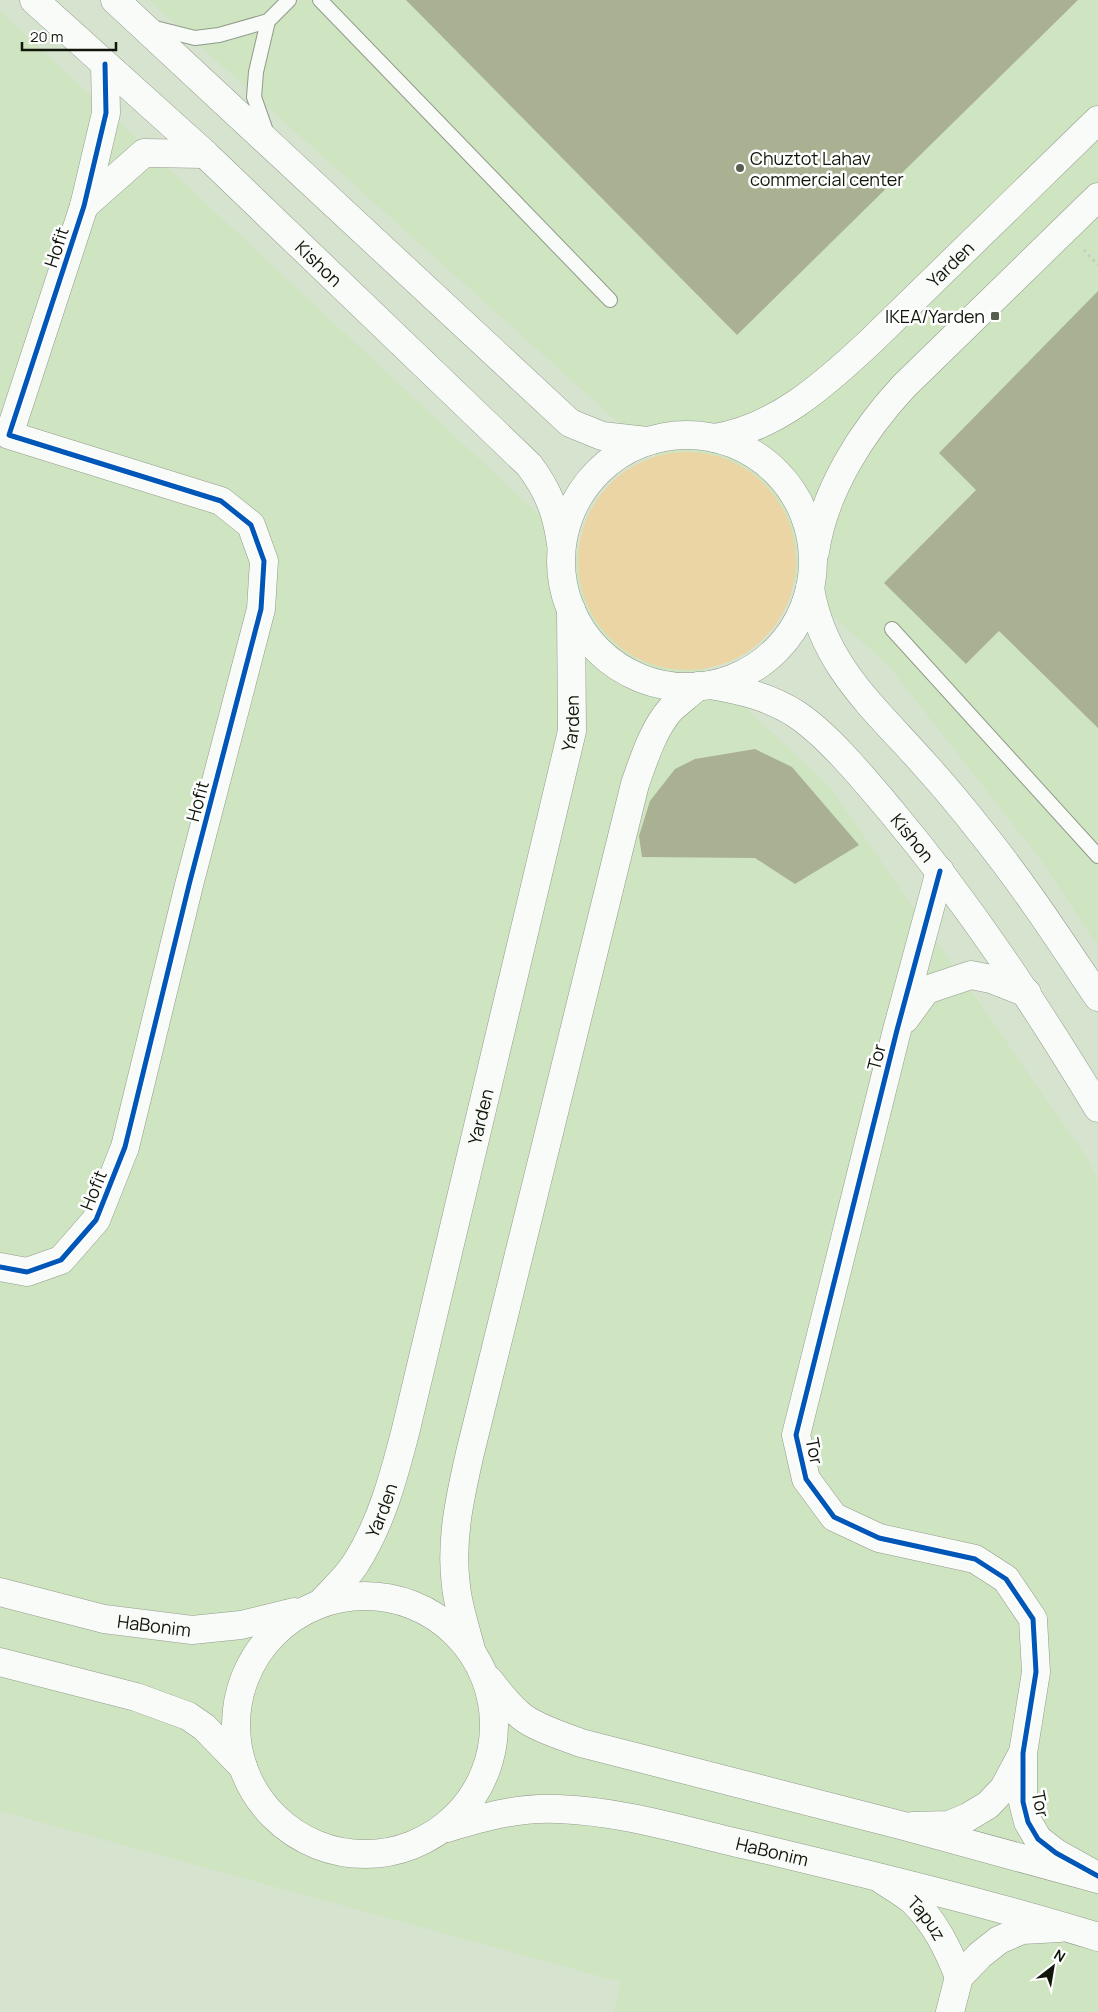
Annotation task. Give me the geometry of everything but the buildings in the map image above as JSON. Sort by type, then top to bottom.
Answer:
[{"type":"street","name":"Kishon","points":[[34,0],[205,154],[529,465],[544,486],[559,526],[561,552]]},
{"type":"street","points":[[115,0],[570,423],[602,436],[647,441]]},
{"type":"street","name":"Hofit","points":[[0,1267],[27,1272],[61,1260],[96,1220],[125,1147],[189,885],[260,609],[264,561],[251,524],[221,501],[4,434],[84,206],[106,113],[104,64]]},
{"type":"street","name":"Yarden","points":[[714,438],[735,435],[768,421],[831,377],[869,343],[1098,120]]},
{"type":"street","points":[[84,206],[144,153],[205,154]]},
{"type":"street","points":[[1094,981],[983,834],[926,765],[851,683],[828,645],[817,621],[811,579],[812,549],[802,511],[781,478],[751,452],[714,438],[680,435],[647,441],[630,448],[599,470],[576,499],[569,516],[561,552],[561,572],[564,591],[580,627],[606,656],[622,668],[640,677],[659,683],[679,686],[702,685],[724,681],[742,674],[773,653],[796,623],[804,606],[811,579],[817,540],[830,500],[849,461],[883,411],[904,386],[1098,197]]},
{"type":"street","name":"Yarden","points":[[314,1606],[353,1567],[366,1546],[388,1492],[406,1429],[572,731],[571,609]]},
{"type":"street","name":"Kishon","points":[[702,685],[761,697],[784,707],[820,733],[873,790],[940,871],[989,937],[1098,1108]]},
{"type":"street","points":[[314,1606],[290,1618],[270,1636],[255,1656],[242,1685],[237,1707],[236,1733],[240,1759],[250,1784],[277,1819],[303,1838],[329,1848],[367,1854],[398,1850],[419,1843],[443,1829],[465,1808],[479,1789],[488,1766],[495,1735],[493,1697],[485,1675],[472,1650],[456,1588],[454,1554],[460,1495],[635,784],[646,752],[670,710],[702,685]]},
{"type":"street","name":"Tor","points":[[940,871],[897,1030],[796,1435],[806,1479],[834,1517],[879,1538],[975,1559],[1006,1579],[1033,1619],[1036,1672],[1023,1752],[1023,1802],[1028,1822],[1038,1839],[1056,1853],[1098,1878]]},
{"type":"street","name":"Tor","points":[[897,1030],[926,990],[970,975],[991,978],[1027,994]]},
{"type":"street","name":"HaBonim","points":[[0,1592],[104,1619],[192,1630],[241,1625],[314,1606],[331,1599],[370,1595],[401,1600],[425,1609],[451,1627],[472,1650]]},
{"type":"street","points":[[0,1662],[136,1697],[188,1716],[204,1727],[244,1767]]},
{"type":"street","points":[[485,1675],[503,1698],[522,1717],[550,1731],[581,1743],[1098,1878]]},
{"type":"street","name":"Tor","points":[[904,1826],[949,1825],[975,1813],[988,1804],[1004,1788],[1023,1752]]},
{"type":"street","name":"HaBonim","points":[[443,1829],[495,1814],[523,1809],[594,1812],[637,1820],[876,1876],[1098,1937]]},
{"type":"street","name":"Tapuz","points":[[876,1876],[912,1900],[933,1924],[948,1950],[959,1977]]},
{"type":"street","points":[[950,2012],[959,1977],[980,1955],[999,1940],[1022,1930],[1067,1928]]},
{"type":"lane","points":[[141,25],[195,38],[219,34],[268,21],[290,0]]},
{"type":"lane","points":[[320,0],[610,300]]},
{"type":"lane","points":[[268,21],[256,72],[254,96],[270,143]]},
{"type":"lane","points":[[892,629],[1098,856]]},
{"type":"shaded area","points":[[149,0],[1098,0],[1098,946],[1041,860],[889,666]]},
{"type":"shaded area","points":[[0,11],[829,786],[1089,1161],[1098,1181],[1098,2012],[614,2012],[621,1982],[0,1811]]},
{"type":"shaded area","points":[[687,452],[708,454],[729,460],[764,484],[788,519],[794,540],[796,561],[794,582],[788,603],[764,638],[729,662],[708,668],[687,670],[666,668],[645,662],[610,638],[586,603],[580,582],[578,561],[580,540],[586,519],[610,484],[645,460],[666,454]]},
{"type":"cycle path","points":[[0,1267],[27,1272],[61,1260],[96,1220],[125,1147],[189,885],[261,609],[264,561],[251,525],[221,501],[9,435],[84,206],[106,113],[105,64]]},
{"type":"cycle path","points":[[940,871],[897,1030],[796,1435],[806,1479],[834,1517],[879,1538],[975,1559],[1006,1579],[1033,1619],[1036,1672],[1023,1753],[1023,1802],[1028,1822],[1038,1839],[1056,1853],[1098,1876]]},
{"type":"place","name":"Chuztot Lahav commercial center","points":[[740,168]]},
{"type":"place","name":"IKEA/Yarden","points":[[995,316]]}]
